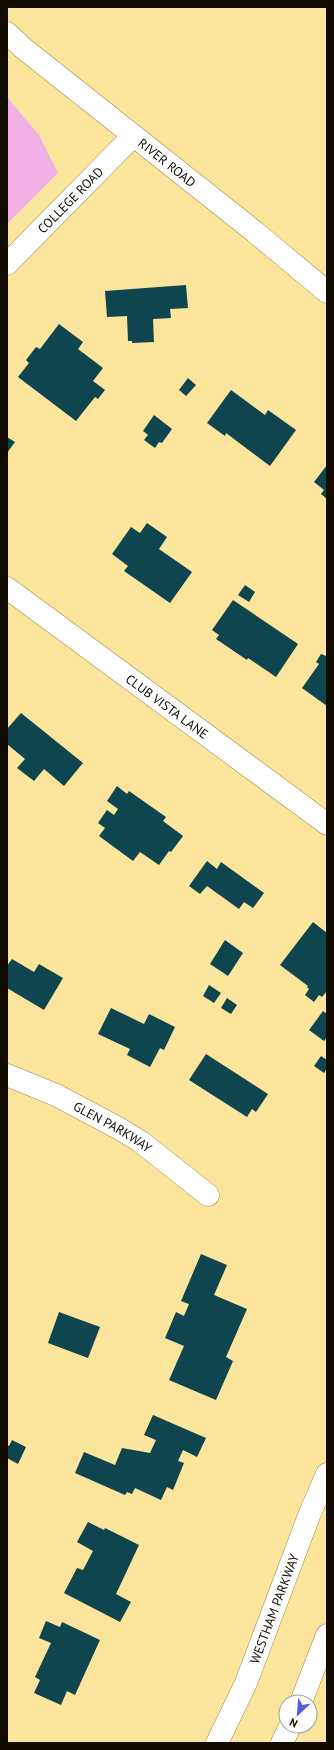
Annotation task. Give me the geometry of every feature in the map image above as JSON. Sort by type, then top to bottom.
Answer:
[{"type":"street","name":"RIVER ROAD","points":[[7,33],[327,292]]},
{"type":"street","name":"COLLEGE ROAD","points":[[7,264],[133,136]]},
{"type":"street","name":"CLUB VISTA LANE","points":[[7,588],[327,824]]},
{"type":"street","name":"GLEN PARKWAY","points":[[7,1075],[56,1095],[120,1129],[141,1142],[208,1195]]},
{"type":"street","name":"WESTHAM PARKWAY","points":[[217,1743],[246,1684],[327,1474]]},
{"type":"street","points":[[304,1694],[327,1635]]},
{"type":"shaded area","points":[[7,97],[39,135],[58,173],[7,224]]},
{"type":"building","points":[[186,285],[188,308],[170,309],[171,318],[153,319],[154,342],[132,343],[132,341],[128,341],[127,316],[107,317],[105,291]]},
{"type":"building","points":[[59,324],[83,342],[78,349],[103,368],[93,381],[105,390],[98,399],[95,397],[76,421],[18,377],[29,363],[26,360],[36,347],[40,349]]},
{"type":"building","points":[[188,378],[196,385],[186,396],[179,390]]},
{"type":"building","points":[[231,390],[265,415],[268,410],[296,430],[270,466],[226,433],[225,436],[207,423]]},
{"type":"building","points":[[154,415],[172,429],[162,443],[159,442],[155,448],[144,440],[148,435],[143,431]]},
{"type":"building","points":[[7,437],[15,442],[7,453]]},
{"type":"building","points":[[327,465],[327,499],[321,494],[324,490],[314,482]]},
{"type":"building","points":[[147,523],[167,537],[159,549],[192,572],[170,603],[124,571],[128,566],[112,554],[131,527],[140,533]]},
{"type":"building","points":[[245,585],[255,592],[249,602],[238,595]]},
{"type":"building","points":[[233,600],[298,644],[276,677],[216,639],[219,635],[212,630]]},
{"type":"building","points":[[321,654],[326,656],[327,654],[327,706],[302,688],[319,664],[316,662]]},
{"type":"building","points":[[21,713],[83,763],[64,786],[44,769],[34,781],[17,768],[25,759],[7,744],[7,729]]},
{"type":"building","points":[[117,786],[127,794],[129,791],[166,817],[163,821],[183,836],[171,852],[169,851],[159,865],[140,852],[133,861],[99,836],[105,828],[98,823],[107,810],[114,815],[118,809],[107,801]]},
{"type":"building","points":[[207,861],[217,869],[221,862],[264,893],[253,908],[244,902],[239,909],[207,886],[200,894],[189,886]]},
{"type":"building","points":[[313,922],[327,933],[327,991],[322,997],[319,995],[314,1002],[305,995],[309,989],[307,987],[308,986],[280,965]]},
{"type":"building","points":[[225,940],[243,953],[228,976],[210,964]]},
{"type":"building","points":[[12,959],[34,972],[39,964],[63,978],[44,1010],[7,988],[7,966]]},
{"type":"building","points":[[209,985],[221,993],[214,1003],[203,996]]},
{"type":"building","points":[[227,998],[237,1005],[231,1014],[221,1008]]},
{"type":"building","points":[[111,1008],[144,1024],[149,1014],[175,1027],[164,1050],[160,1048],[150,1067],[127,1055],[130,1049],[98,1034]]},
{"type":"building","points":[[323,1011],[327,1014],[327,1037],[324,1041],[309,1030]]},
{"type":"building","points":[[206,1054],[268,1094],[256,1112],[252,1109],[247,1117],[189,1080]]},
{"type":"building","points":[[321,1056],[327,1060],[327,1068],[324,1073],[314,1066]]},
{"type":"building","points":[[201,1254],[227,1265],[214,1295],[247,1309],[226,1357],[233,1361],[216,1400],[169,1380],[184,1346],[165,1338],[176,1312],[184,1316],[189,1304],[181,1301]]},
{"type":"building","points":[[59,1312],[100,1327],[88,1358],[48,1343]]},
{"type":"building","points":[[153,1415],[206,1438],[197,1457],[183,1450],[178,1461],[184,1463],[173,1490],[167,1487],[161,1500],[135,1488],[132,1494],[127,1492],[125,1495],[75,1473],[84,1452],[115,1465],[122,1448],[150,1453],[156,1440],[144,1435]]},
{"type":"building","points":[[12,1440],[26,1447],[18,1464],[7,1458],[7,1445],[9,1446]]},
{"type":"building","points":[[88,1522],[104,1530],[105,1528],[139,1545],[116,1594],[131,1602],[120,1622],[64,1593],[77,1568],[83,1570],[93,1551],[77,1542]]},
{"type":"building","points":[[46,1621],[60,1627],[62,1622],[100,1640],[75,1695],[67,1691],[61,1705],[34,1693],[40,1680],[35,1677],[51,1643],[39,1638]]}]
